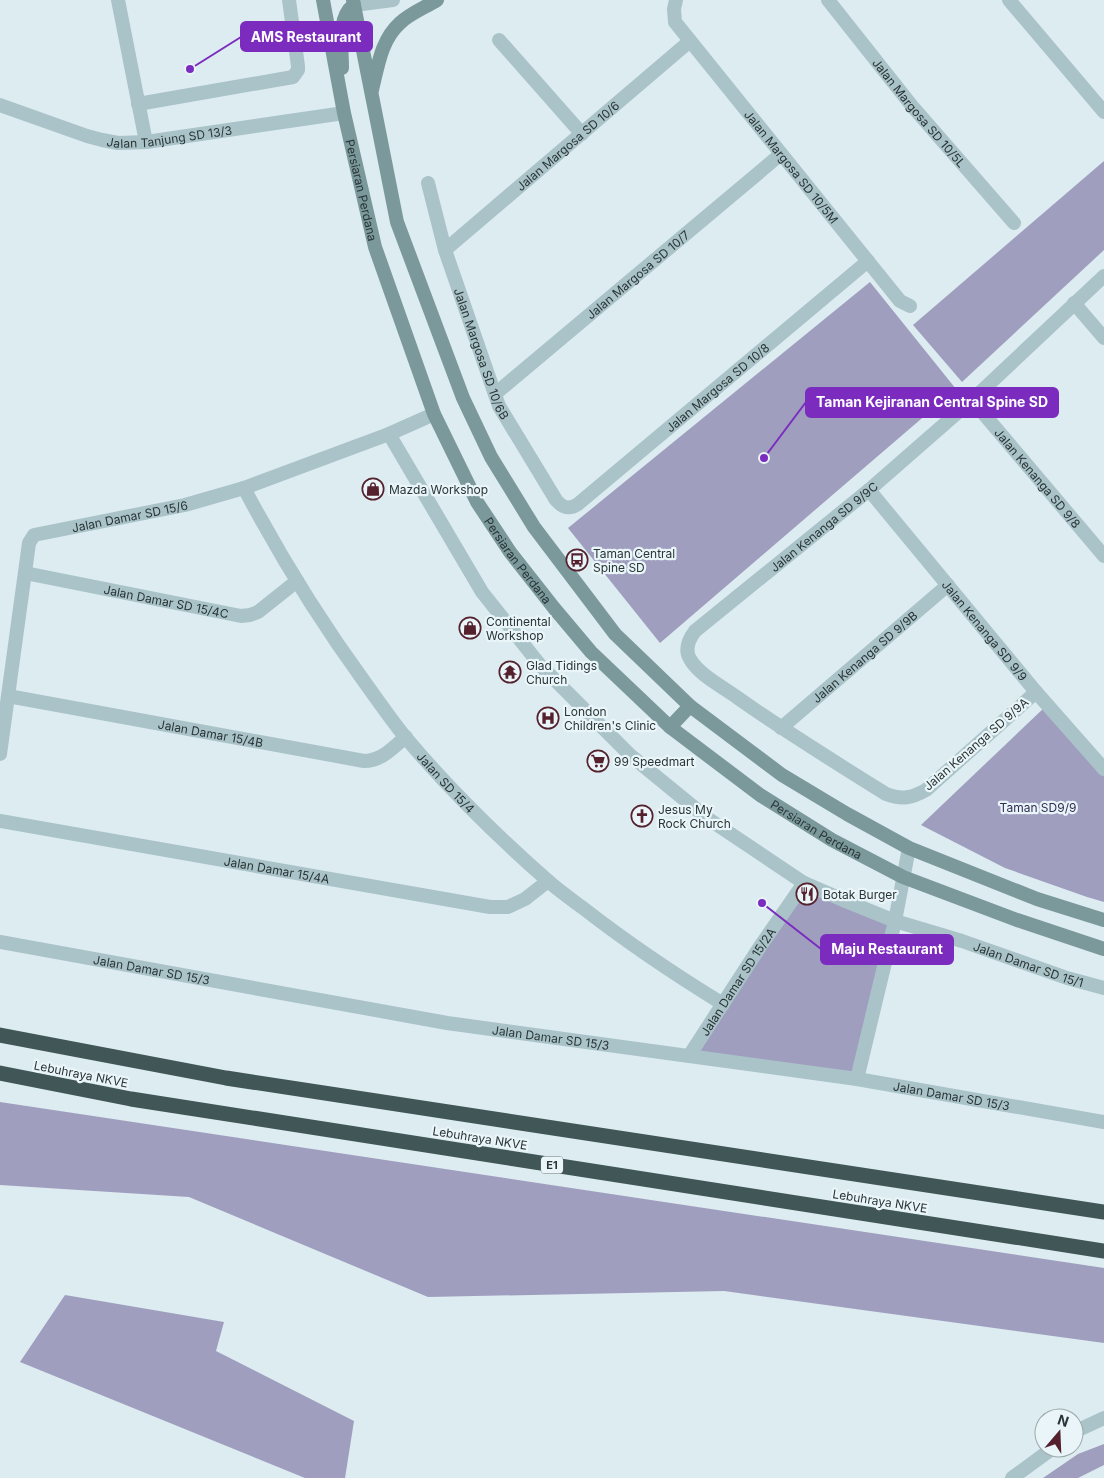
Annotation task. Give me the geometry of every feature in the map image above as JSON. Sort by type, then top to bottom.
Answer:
[{"type":"highway","name":"Lebuhraya NKVE","points":[[0,1035],[226,1078],[1104,1212]]},
{"type":"highway","name":"Lebuhraya NKVE","points":[[0,1073],[130,1099],[1104,1252]]},
{"type":"main road","name":"Persiaran Perdana","points":[[323,0],[344,113],[380,264],[434,414],[477,502],[510,552],[554,608],[591,652],[670,727],[760,795],[832,840],[903,876],[1017,920],[1104,949]]},
{"type":"main road","points":[[371,96],[380,58],[388,37],[401,22],[437,0]]},
{"type":"main road","points":[[341,94],[343,24],[350,2]]},
{"type":"main road","points":[[350,2],[397,222],[463,398],[491,457],[534,527],[615,634],[690,706],[782,775],[847,814],[909,848],[1036,899],[1104,920]]},
{"type":"main road","points":[[670,727],[690,706]]},
{"type":"street","points":[[118,0],[146,142]]},
{"type":"street","points":[[138,104],[293,77],[298,70],[298,66],[289,0]]},
{"type":"street","points":[[350,2],[393,0]]},
{"type":"street","name":"Jalan Margosa SD 10/5M","points":[[676,0],[674,9],[675,22],[900,301],[910,306]]},
{"type":"street","name":"Jalan Margosa SD 10/5L","points":[[828,0],[912,106],[1014,223]]},
{"type":"street","points":[[1009,0],[1104,112]]},
{"type":"street","points":[[499,40],[582,134]]},
{"type":"street","name":"Jalan Margosa SD 10/6","points":[[445,250],[690,41]]},
{"type":"street","name":"Jalan Tanjung SD 13/3","points":[[0,105],[87,136],[118,143],[146,142],[344,113]]},
{"type":"street","name":"Jalan Margosa SD 10/7","points":[[495,394],[781,154]]},
{"type":"street","name":"Jalan Margosa SD 10/6B","points":[[428,183],[445,250],[499,406],[556,500],[566,508]]},
{"type":"street","name":"Jalan Margosa SD 10/8","points":[[566,508],[572,508],[578,504],[868,261]]},
{"type":"street","name":"Jalan Kenanga SD 9/9C","points":[[781,728],[705,675],[690,660],[687,652],[690,637],[869,490],[972,400],[1074,302],[1104,276]]},
{"type":"street","points":[[1074,302],[1104,338]]},
{"type":"street","name":"Jalan Kenanga SD 9/8","points":[[972,400],[1104,556]]},
{"type":"street","name":"Jalan Damar SD 15/6","points":[[0,754],[29,543],[34,535],[185,505],[244,488],[389,434],[434,414]]},
{"type":"street","name":"Jalan Damar SD 15/1","points":[[389,434],[482,592],[540,665],[630,755],[707,818],[804,883],[895,921],[962,941],[1067,978],[1104,988]]},
{"type":"street","name":"Jalan SD 15/4","points":[[244,488],[297,582],[347,658],[406,737],[456,793],[548,881],[651,959],[722,1004]]},
{"type":"street","name":"Jalan Kenanga SD 9/9","points":[[869,490],[1036,692],[1104,769]]},
{"type":"street","name":"Jalan Damar SD 15/4C","points":[[25,573],[241,616],[258,612],[297,582]]},
{"type":"street","name":"Jalan Kenanga SD 9/9B","points":[[781,728],[948,585]]},
{"type":"street","name":"Jalan Kenanga SD 9/9A","points":[[781,728],[886,794],[896,798],[905,798],[926,790],[1036,692]]},
{"type":"street","name":"Jalan Damar 15/4B","points":[[8,696],[364,761],[382,758],[406,737]]},
{"type":"street","name":"Jalan Damar 15/4A","points":[[0,821],[490,907],[508,907],[525,899],[548,881]]},
{"type":"street","points":[[856,1079],[895,921],[909,848]]},
{"type":"street","name":"Jalan Damar SD 15/2A","points":[[689,1056],[804,883]]},
{"type":"street","name":"Jalan Damar SD 15/3","points":[[2,942],[447,1023],[856,1079],[1104,1122]]},
{"type":"street","points":[[1084,1427],[1104,1418]]},
{"type":"street","points":[[1012,1478],[1039,1458]]},
{"type":"green space","points":[[1104,161],[1104,250],[962,382],[913,325]]},
{"type":"green space","points":[[870,282],[956,389],[660,643],[568,528]]},
{"type":"green space","name":"Taman SD9/9","points":[[1045,707],[1104,776],[1104,902],[1005,868],[921,825]]},
{"type":"green space","points":[[805,890],[888,923],[855,1072],[698,1053]]},
{"type":"green space","points":[[0,1102],[1104,1268],[1104,1343],[724,1291],[428,1297],[189,1197],[0,1185]]},
{"type":"green space","points":[[65,1295],[224,1322],[216,1351],[354,1421],[345,1478],[305,1478],[20,1362]]},
{"type":"green space","points":[[1104,1444],[1104,1465],[1078,1478],[1043,1478],[1072,1458],[1084,1458],[1084,1452]]},
{"type":"place","name":"AMS Restaurant","points":[[190,69]]},
{"type":"place","name":"Taman Kejiranan Central Spine SD","points":[[764,458]]},
{"type":"place","name":"Mazda Workshop","points":[[373,489]]},
{"type":"place","name":"Taman Central Spine SD","points":[[577,560]]},
{"type":"place","name":"Continental Workshop","points":[[470,628]]},
{"type":"place","name":"Glad Tidings Church","points":[[510,672]]},
{"type":"place","name":"London Children's Clinic","points":[[548,718]]},
{"type":"place","name":"99 Speedmart","points":[[598,761]]},
{"type":"place","name":"Jesus My Rock Church","points":[[642,816]]},
{"type":"place","name":"Botak Burger","points":[[807,894]]},
{"type":"place","name":"Maju Restaurant","points":[[762,903]]}]
